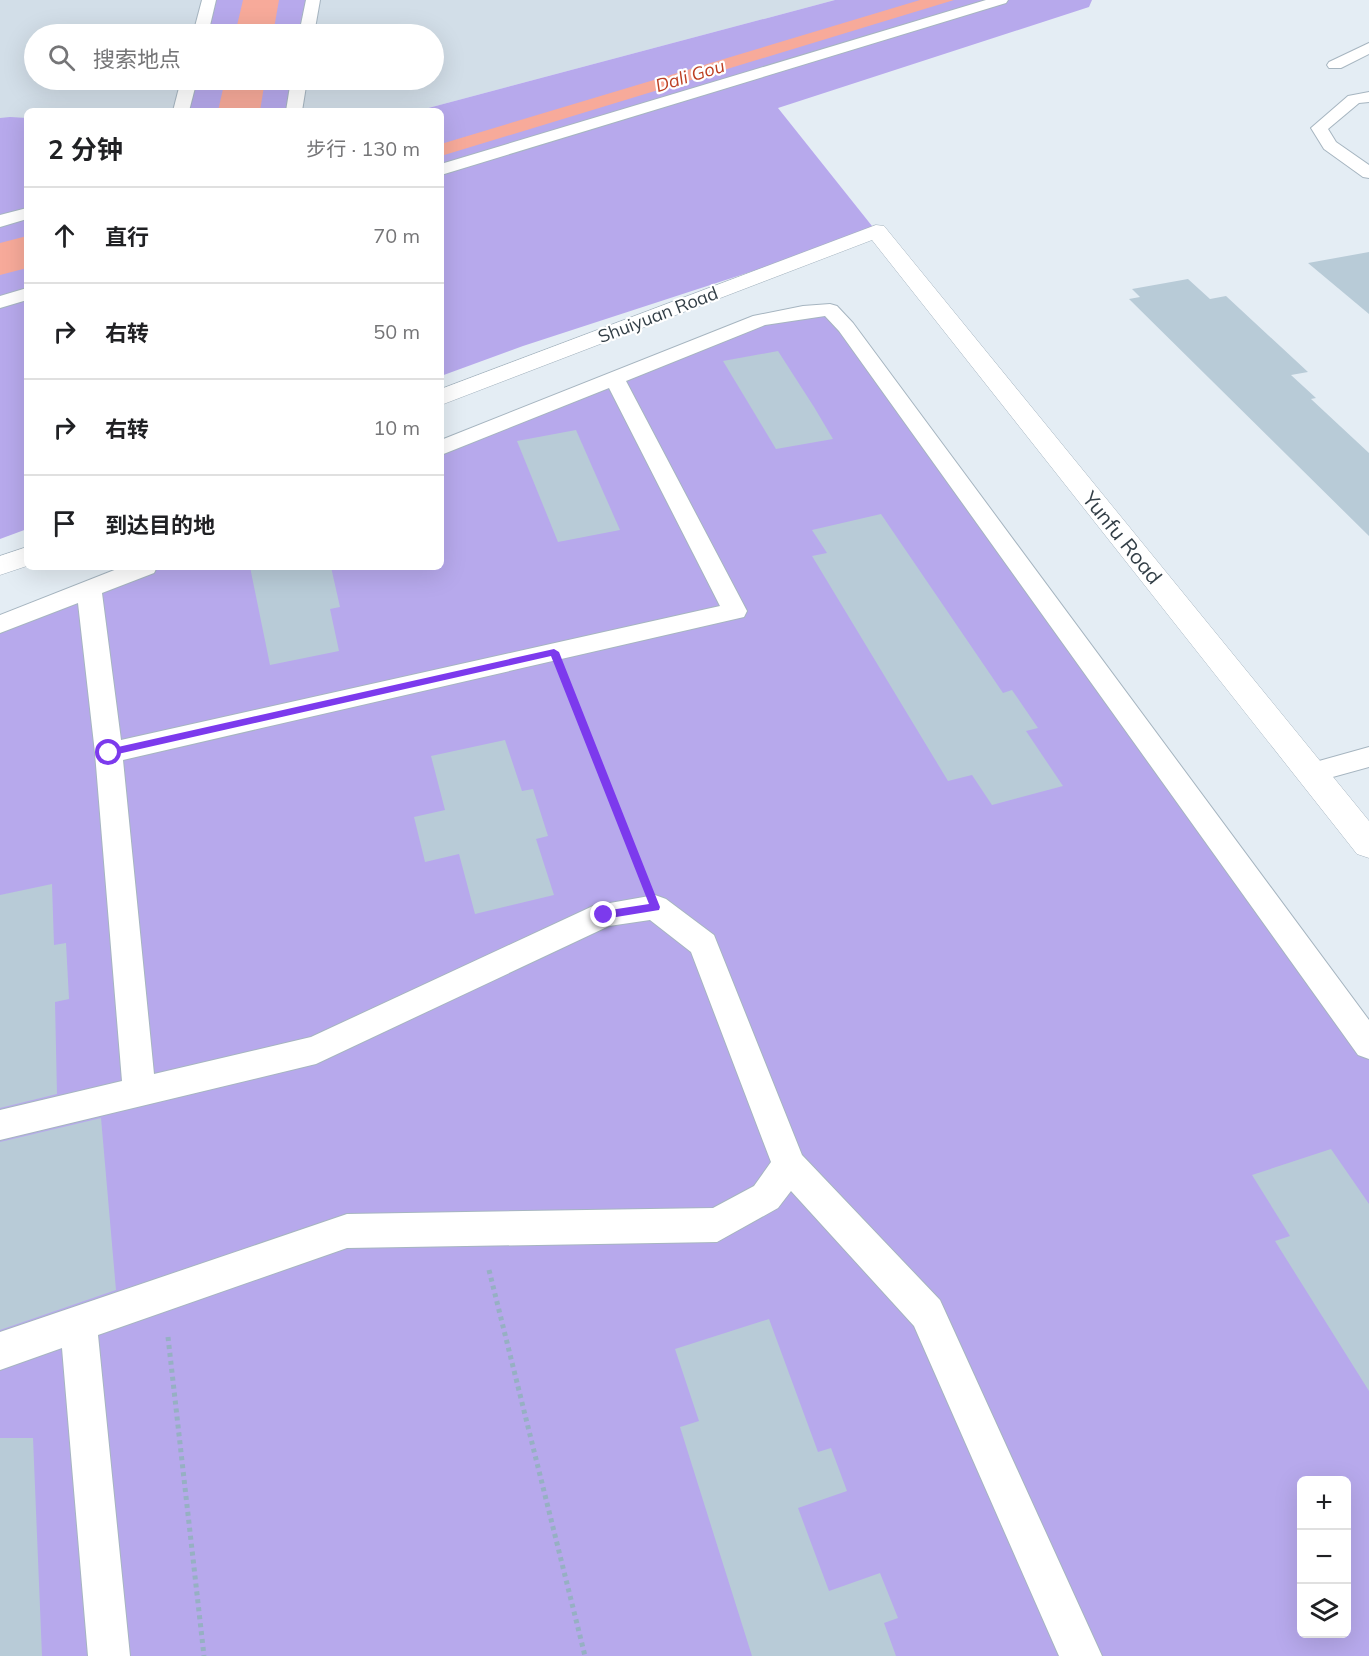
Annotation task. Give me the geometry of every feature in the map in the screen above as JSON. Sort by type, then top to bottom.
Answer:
[{"type":"street","name":"Shuiyuan Road","points":[[444,397],[876,231]]},
{"type":"street","name":"Yunfu Road","points":[[876,231],[1369,845]]},
{"type":"street","points":[[0,566],[24,557]]},
{"type":"lane","points":[[203,24],[209,0]]},
{"type":"lane","points":[[309,24],[313,0]]},
{"type":"lane","points":[[444,169],[1000,0]]},
{"type":"lane","points":[[1335,65],[1369,48]]},
{"type":"lane","points":[[182,108],[186,90]]},
{"type":"lane","points":[[294,108],[297,90]]},
{"type":"lane","points":[[1369,97],[1354,99],[1319,128],[1330,145],[1369,173]]},
{"type":"lane","points":[[0,221],[24,214]]},
{"type":"lane","points":[[0,302],[24,295]]},
{"type":"lane","points":[[444,447],[760,320],[803,312],[830,310],[853,336],[1369,1045]]},
{"type":"lane","points":[[109,753],[735,611],[614,378]]},
{"type":"lane","points":[[0,625],[136,570]]},
{"type":"lane","points":[[89,589],[109,753],[139,1092]]},
{"type":"lane","points":[[1311,773],[1369,757]]},
{"type":"lane","points":[[0,1125],[316,1050],[604,915],[655,907],[703,944],[789,1165],[927,1313],[1081,1656]]},
{"type":"lane","points":[[0,1351],[347,1231],[717,1225],[766,1197],[789,1165]]},
{"type":"lane","points":[[78,1324],[109,1656]]},
{"type":"path","points":[[554,652],[655,907]]},
{"type":"path","points":[[479,1229],[585,1656]]},
{"type":"path","points":[[164,1294],[204,1656]]},
{"type":"shaded area","points":[[0,0],[835,0],[428,108],[24,108],[24,201],[0,208]]},
{"type":"shaded area","points":[[209,0],[313,0],[309,24],[203,24]]},
{"type":"shaded area","points":[[835,0],[1092,0],[1089,7],[778,108],[876,231],[523,346],[444,375],[444,108],[428,108]]},
{"type":"shaded area","points":[[186,90],[297,90],[294,108],[182,108]]},
{"type":"shaded area","points":[[0,118],[24,118],[24,530],[0,539]]},
{"type":"shaded area","points":[[830,310],[1369,1049],[1369,1656],[0,1656],[0,625],[138,570],[444,570],[444,447],[760,320]]},
{"type":"water","points":[[243,0],[279,0],[275,24],[237,24]]},
{"type":"water","name":"Dali Gou","points":[[920,0],[954,0],[444,155],[444,143]]},
{"type":"water","points":[[223,90],[263,90],[260,108],[219,108]]},
{"type":"water","points":[[24,237],[24,269],[0,275],[0,243]]},
{"type":"building","points":[[1369,252],[1369,314],[1308,263]]},
{"type":"building","points":[[1188,279],[1210,299],[1226,296],[1308,372],[1291,375],[1316,398],[1311,399],[1369,453],[1369,536],[1129,299],[1140,297],[1132,289]]},
{"type":"building","points":[[778,351],[833,439],[776,449],[723,361]]},
{"type":"building","points":[[576,430],[620,530],[558,542],[517,441]]},
{"type":"building","points":[[881,514],[1003,693],[1012,690],[1038,728],[1026,731],[1063,786],[992,805],[972,775],[948,781],[812,556],[827,553],[812,530]]},
{"type":"building","points":[[251,570],[332,570],[340,607],[330,609],[339,651],[270,665]]},
{"type":"building","points":[[505,740],[522,791],[533,789],[548,836],[536,839],[554,895],[475,914],[459,854],[425,862],[414,817],[445,810],[431,756]]},
{"type":"building","points":[[52,884],[54,945],[66,943],[69,999],[55,1002],[57,1094],[0,1108],[0,895]]},
{"type":"building","points":[[101,1118],[116,1290],[0,1330],[0,1142]]},
{"type":"building","points":[[1331,1149],[1369,1204],[1369,1391],[1275,1241],[1290,1236],[1252,1175]]},
{"type":"building","points":[[769,1319],[818,1452],[831,1448],[847,1491],[798,1508],[829,1591],[880,1573],[898,1618],[884,1623],[896,1656],[752,1656],[680,1427],[699,1421],[675,1349]]},
{"type":"building","points":[[0,1438],[33,1438],[42,1656],[0,1656]]},
{"type":"route","points":[[109,753],[554,652],[655,907],[604,915]]}]
